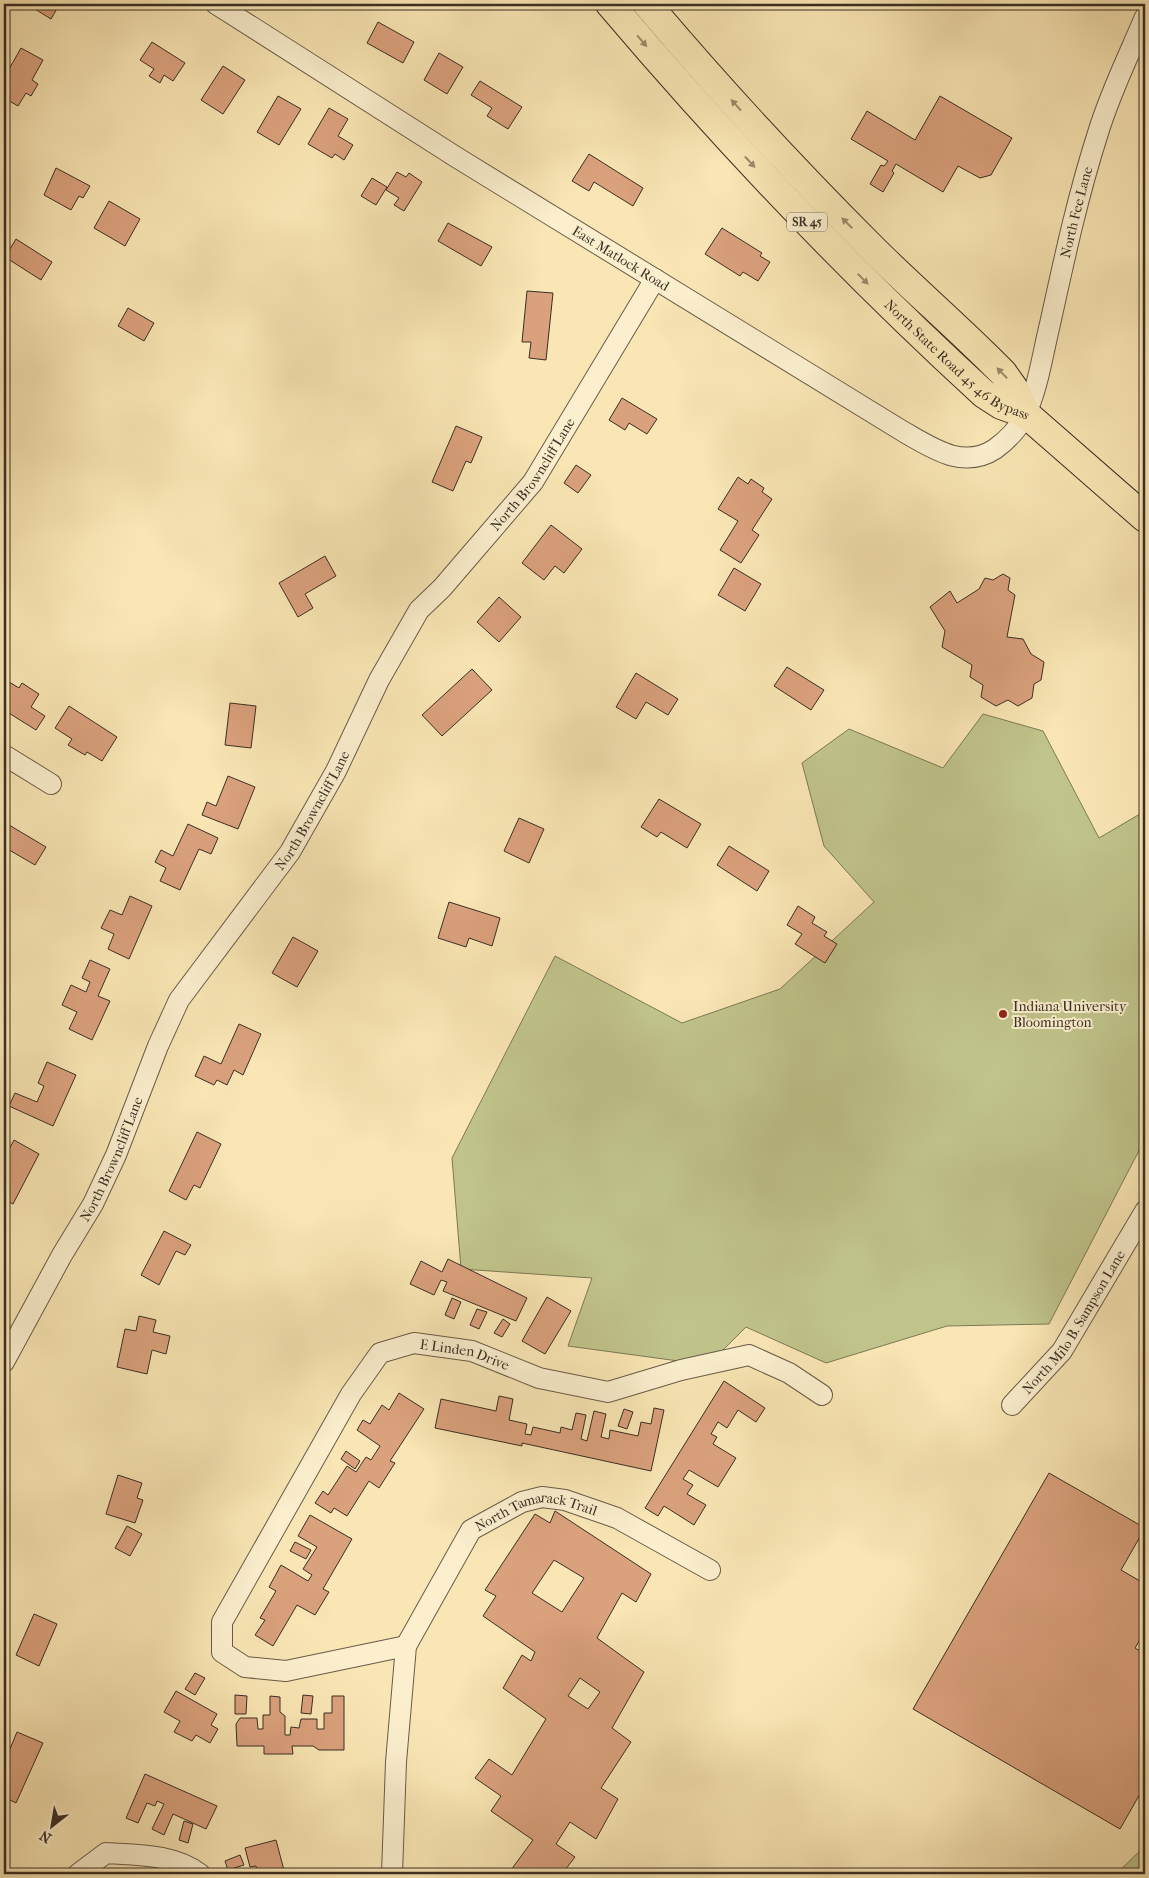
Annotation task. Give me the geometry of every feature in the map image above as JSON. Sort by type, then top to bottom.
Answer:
[{"type":"highway","name":"North State Road 45 46 Bypass","points":[[610,4],[738,150],[860,276],[984,394],[1001,405],[1026,414]]},
{"type":"highway","name":"North State Road 45 46 Bypass","points":[[648,4],[731,100],[811,185],[898,274],[1003,374],[1015,390],[1026,414]]},
{"type":"highway","name":"SR 45","points":[[1026,414],[1145,518]]},
{"type":"street","name":"East Matlock Road","points":[[216,4],[456,158],[944,454],[966,458],[986,453],[1004,442],[1026,414]]},
{"type":"street","name":"North Fee Lane","points":[[1026,414],[1038,374],[1077,205],[1098,131],[1145,17]]},
{"type":"street","name":"North Browncliff Lane","points":[[4,1362],[62,1255],[93,1204],[116,1155],[158,1046],[179,1000],[290,852],[336,770],[379,680],[419,610],[448,582],[533,482],[655,279]]},
{"type":"street","points":[[4,755],[51,784]]},
{"type":"street","name":"North Milo B. Sampson Lane","points":[[1012,1405],[1062,1351],[1145,1211]]},
{"type":"street","name":"E Linden Drive","points":[[406,1646],[286,1671],[245,1666],[222,1652],[222,1622],[351,1394],[380,1353],[414,1343],[472,1351],[539,1378],[608,1392],[681,1370],[749,1355],[789,1373],[822,1395]]},
{"type":"street","name":"North Tamarack Trail","points":[[392,1874],[396,1762],[406,1646],[471,1530],[529,1500],[542,1497],[565,1500],[587,1506],[645,1532],[710,1570]]},
{"type":"street","points":[[78,1874],[106,1853],[151,1856],[180,1862],[200,1874]]},
{"type":"green space","points":[[983,714],[1043,731],[1099,838],[1145,811],[1145,1139],[1049,1324],[947,1326],[826,1363],[746,1327],[708,1365],[568,1346],[592,1278],[461,1269],[452,1158],[555,956],[682,1023],[780,989],[874,902],[824,846],[802,763],[849,729],[943,768]]},
{"type":"green space","points":[[1145,1846],[1145,1874],[1116,1874]]},
{"type":"building","points":[[32,4],[68,4],[65,9],[59,5],[51,19],[30,6]]},
{"type":"building","points":[[378,22],[414,42],[403,63],[367,43]]},
{"type":"building","points":[[152,42],[185,63],[173,81],[164,75],[160,83],[149,76],[154,69],[140,60]]},
{"type":"building","points":[[21,48],[43,60],[32,80],[38,84],[31,96],[26,93],[18,106],[4,98],[4,78]]},
{"type":"building","points":[[439,53],[463,67],[447,94],[424,80]]},
{"type":"building","points":[[223,66],[245,80],[223,114],[201,100]]},
{"type":"building","points":[[480,81],[522,107],[508,129],[487,116],[492,108],[471,95]]},
{"type":"building","points":[[278,96],[301,109],[279,145],[257,132]]},
{"type":"building","points":[[940,96],[1012,138],[991,175],[980,178],[958,166],[943,192],[896,164],[892,171],[894,173],[883,192],[870,184],[881,165],[884,166],[888,161],[851,139],[867,111],[915,140]]},
{"type":"building","points":[[329,108],[348,119],[338,136],[353,145],[344,160],[335,154],[332,158],[308,144]]},
{"type":"building","points":[[589,154],[643,188],[633,206],[594,182],[589,191],[572,181]]},
{"type":"building","points":[[56,168],[90,186],[83,198],[79,196],[71,210],[44,195]]},
{"type":"building","points":[[397,172],[406,177],[409,173],[422,182],[404,211],[394,205],[399,198],[386,190]]},
{"type":"building","points":[[372,178],[387,187],[376,205],[361,196]]},
{"type":"building","points":[[109,201],[140,219],[125,246],[94,228]]},
{"type":"building","points":[[448,223],[492,247],[481,266],[438,241]]},
{"type":"building","points":[[722,228],[762,253],[760,256],[770,262],[758,281],[743,272],[740,276],[705,254]]},
{"type":"building","points":[[16,239],[52,262],[41,280],[5,257]]},
{"type":"building","points":[[527,291],[553,293],[546,360],[529,358],[531,342],[522,342]]},
{"type":"building","points":[[128,308],[154,323],[144,341],[118,326]]},
{"type":"building","points":[[622,398],[657,419],[647,434],[629,423],[625,430],[609,420]]},
{"type":"building","points":[[456,426],[482,437],[471,463],[466,461],[453,491],[432,482]]},
{"type":"building","points":[[576,465],[591,475],[578,493],[564,483]]},
{"type":"building","points":[[738,477],[748,484],[751,479],[764,488],[762,492],[772,499],[752,530],[759,535],[741,563],[720,550],[738,521],[718,509]]},
{"type":"building","points":[[551,525],[582,549],[564,573],[555,566],[544,580],[522,563]]},
{"type":"building","points":[[325,556],[336,576],[305,594],[313,608],[298,617],[279,583]]},
{"type":"building","points":[[734,568],[761,584],[745,611],[718,595]]},
{"type":"building","points":[[1003,574],[1010,578],[1008,590],[1015,595],[1007,637],[1023,639],[1031,654],[1044,662],[1041,680],[1034,684],[1032,698],[1018,706],[1008,700],[996,706],[981,697],[983,685],[970,677],[972,665],[942,647],[945,631],[930,607],[950,591],[957,603],[979,589],[985,578],[993,580]]},
{"type":"building","points":[[499,597],[521,617],[499,642],[477,622]]},
{"type":"building","points":[[787,667],[824,690],[811,710],[774,686]]},
{"type":"building","points":[[472,669],[492,690],[442,736],[422,715]]},
{"type":"building","points":[[636,673],[678,699],[668,715],[646,702],[636,719],[616,707]]},
{"type":"building","points":[[4,679],[19,688],[22,683],[39,694],[31,707],[45,716],[36,730],[4,710]]},
{"type":"building","points":[[230,703],[256,706],[251,748],[225,745]]},
{"type":"building","points":[[69,706],[117,737],[102,761],[87,752],[85,755],[68,745],[72,739],[55,728]]},
{"type":"building","points":[[228,776],[255,787],[238,829],[202,815],[207,802],[216,806]]},
{"type":"building","points":[[659,799],[701,824],[687,848],[661,832],[657,837],[641,827]]},
{"type":"building","points":[[519,818],[544,829],[529,863],[504,851]]},
{"type":"building","points":[[4,822],[46,847],[35,865],[4,847]]},
{"type":"building","points":[[188,824],[218,838],[211,854],[199,849],[180,890],[160,881],[166,868],[155,862],[161,850],[173,856]]},
{"type":"building","points":[[729,846],[769,871],[757,891],[717,865]]},
{"type":"building","points":[[130,896],[152,906],[129,959],[108,949],[114,934],[101,928],[110,910],[122,915]]},
{"type":"building","points":[[449,902],[500,918],[492,946],[469,938],[466,947],[438,938]]},
{"type":"building","points":[[798,906],[815,917],[812,923],[827,932],[824,936],[837,944],[825,963],[795,944],[802,934],[787,925]]},
{"type":"building","points":[[293,937],[318,951],[297,987],[272,973]]},
{"type":"building","points":[[90,960],[110,969],[98,996],[110,1001],[92,1040],[69,1029],[77,1012],[62,1005],[71,985],[86,992],[90,982],[82,978]]},
{"type":"building","points":[[239,1024],[261,1034],[243,1075],[234,1070],[227,1085],[217,1080],[214,1085],[195,1076],[204,1056],[221,1064]]},
{"type":"building","points":[[47,1062],[76,1075],[53,1126],[9,1106],[15,1093],[37,1102],[44,1086],[38,1083]]},
{"type":"building","points":[[197,1132],[221,1144],[200,1188],[194,1185],[186,1200],[169,1191]]},
{"type":"building","points":[[14,1140],[39,1154],[13,1204],[4,1199],[4,1159]]},
{"type":"building","points":[[164,1231],[191,1245],[185,1255],[176,1251],[159,1285],[141,1275]]},
{"type":"building","points":[[448,1259],[527,1298],[516,1321],[443,1291],[447,1282],[441,1280],[434,1295],[410,1284],[421,1261],[442,1272]]},
{"type":"building","points":[[547,1297],[571,1311],[545,1354],[522,1341]]},
{"type":"building","points":[[452,1298],[461,1302],[454,1319],[445,1315]]},
{"type":"building","points":[[477,1309],[487,1312],[479,1329],[470,1325]]},
{"type":"building","points":[[139,1316],[156,1320],[153,1332],[170,1336],[166,1354],[152,1350],[147,1374],[117,1367],[125,1329],[136,1331]]},
{"type":"building","points":[[503,1319],[510,1324],[502,1337],[494,1333]]},
{"type":"building","points":[[724,1381],[765,1408],[756,1422],[738,1410],[727,1428],[718,1422],[711,1434],[717,1437],[713,1444],[736,1458],[718,1487],[689,1470],[683,1479],[693,1485],[687,1494],[706,1505],[694,1525],[664,1506],[658,1516],[645,1508]]},
{"type":"building","points":[[399,1393],[424,1409],[390,1461],[395,1463],[379,1488],[369,1481],[347,1516],[334,1508],[331,1513],[315,1503],[323,1491],[328,1495],[347,1466],[356,1472],[366,1457],[371,1460],[380,1446],[357,1430],[363,1420],[370,1424],[382,1405],[389,1410]]},
{"type":"building","points":[[499,1396],[513,1399],[509,1420],[527,1424],[525,1434],[531,1435],[533,1427],[560,1433],[561,1427],[572,1430],[576,1413],[586,1415],[581,1439],[587,1441],[594,1411],[606,1414],[601,1437],[609,1439],[610,1430],[638,1436],[641,1422],[651,1424],[654,1408],[664,1410],[651,1471],[522,1443],[522,1446],[435,1428],[441,1399],[496,1411]]},
{"type":"building","points":[[624,1409],[633,1412],[627,1429],[618,1426]]},
{"type":"building","points":[[346,1451],[360,1461],[355,1469],[341,1459]]},
{"type":"building","points":[[1049,1473],[1145,1528],[1121,1570],[1145,1584],[1145,1631],[1135,1648],[1145,1654],[1145,1676],[1139,1687],[1145,1691],[1145,1785],[1120,1829],[913,1709]]},
{"type":"building","points":[[118,1475],[142,1483],[137,1498],[143,1500],[135,1523],[106,1514]]},
{"type":"building","points":[[555,1511],[651,1574],[636,1602],[622,1593],[597,1638],[644,1672],[612,1728],[631,1742],[601,1788],[618,1799],[596,1839],[570,1822],[556,1844],[575,1857],[562,1874],[508,1874],[533,1840],[491,1811],[501,1796],[475,1778],[489,1759],[512,1775],[546,1719],[503,1688],[522,1655],[531,1661],[535,1652],[483,1616],[496,1596],[485,1590],[535,1514],[550,1523]],"holes":[[[554,1560],[584,1578],[562,1612],[532,1593]],[[580,1678],[600,1692],[588,1709],[568,1696]]]},
{"type":"building","points":[[310,1515],[352,1539],[323,1589],[329,1592],[315,1615],[297,1605],[273,1646],[255,1635],[265,1620],[260,1618],[276,1591],[269,1587],[281,1565],[308,1581],[312,1575],[303,1569],[317,1547],[298,1536]]},
{"type":"building","points":[[127,1526],[142,1534],[130,1556],[115,1548]]},
{"type":"building","points":[[295,1542],[311,1550],[306,1559],[290,1551]]},
{"type":"building","points":[[34,1614],[57,1624],[39,1666],[16,1655]]},
{"type":"building","points":[[195,1673],[205,1678],[195,1695],[185,1689]]},
{"type":"building","points":[[176,1691],[217,1714],[211,1725],[218,1729],[210,1743],[196,1735],[192,1741],[174,1732],[180,1721],[164,1712]]},
{"type":"building","points":[[235,1695],[247,1696],[246,1714],[235,1714]]},
{"type":"building","points":[[303,1695],[313,1696],[311,1714],[301,1713]]},
{"type":"building","points":[[270,1696],[280,1697],[280,1712],[285,1716],[285,1735],[290,1735],[291,1727],[299,1728],[301,1719],[317,1719],[317,1729],[324,1729],[324,1713],[332,1713],[332,1696],[344,1696],[344,1750],[319,1750],[313,1746],[292,1746],[293,1754],[264,1754],[264,1746],[237,1746],[236,1724],[240,1718],[257,1718],[258,1729],[263,1729],[263,1715],[270,1715]]},
{"type":"building","points":[[17,1732],[43,1743],[16,1803],[4,1797],[4,1746],[10,1749]]},
{"type":"building","points":[[145,1774],[217,1806],[206,1829],[173,1814],[164,1835],[152,1829],[164,1804],[157,1801],[155,1806],[147,1803],[138,1823],[126,1818]]},
{"type":"building","points":[[184,1821],[193,1824],[188,1843],[179,1840]]},
{"type":"building","points":[[276,1840],[285,1874],[258,1874],[256,1866],[250,1867],[245,1848]]},
{"type":"building","points":[[240,1855],[244,1865],[228,1870],[225,1861]]},
{"type":"place","name":"Indiana University Bloomington","points":[[1003,1014]]}]
